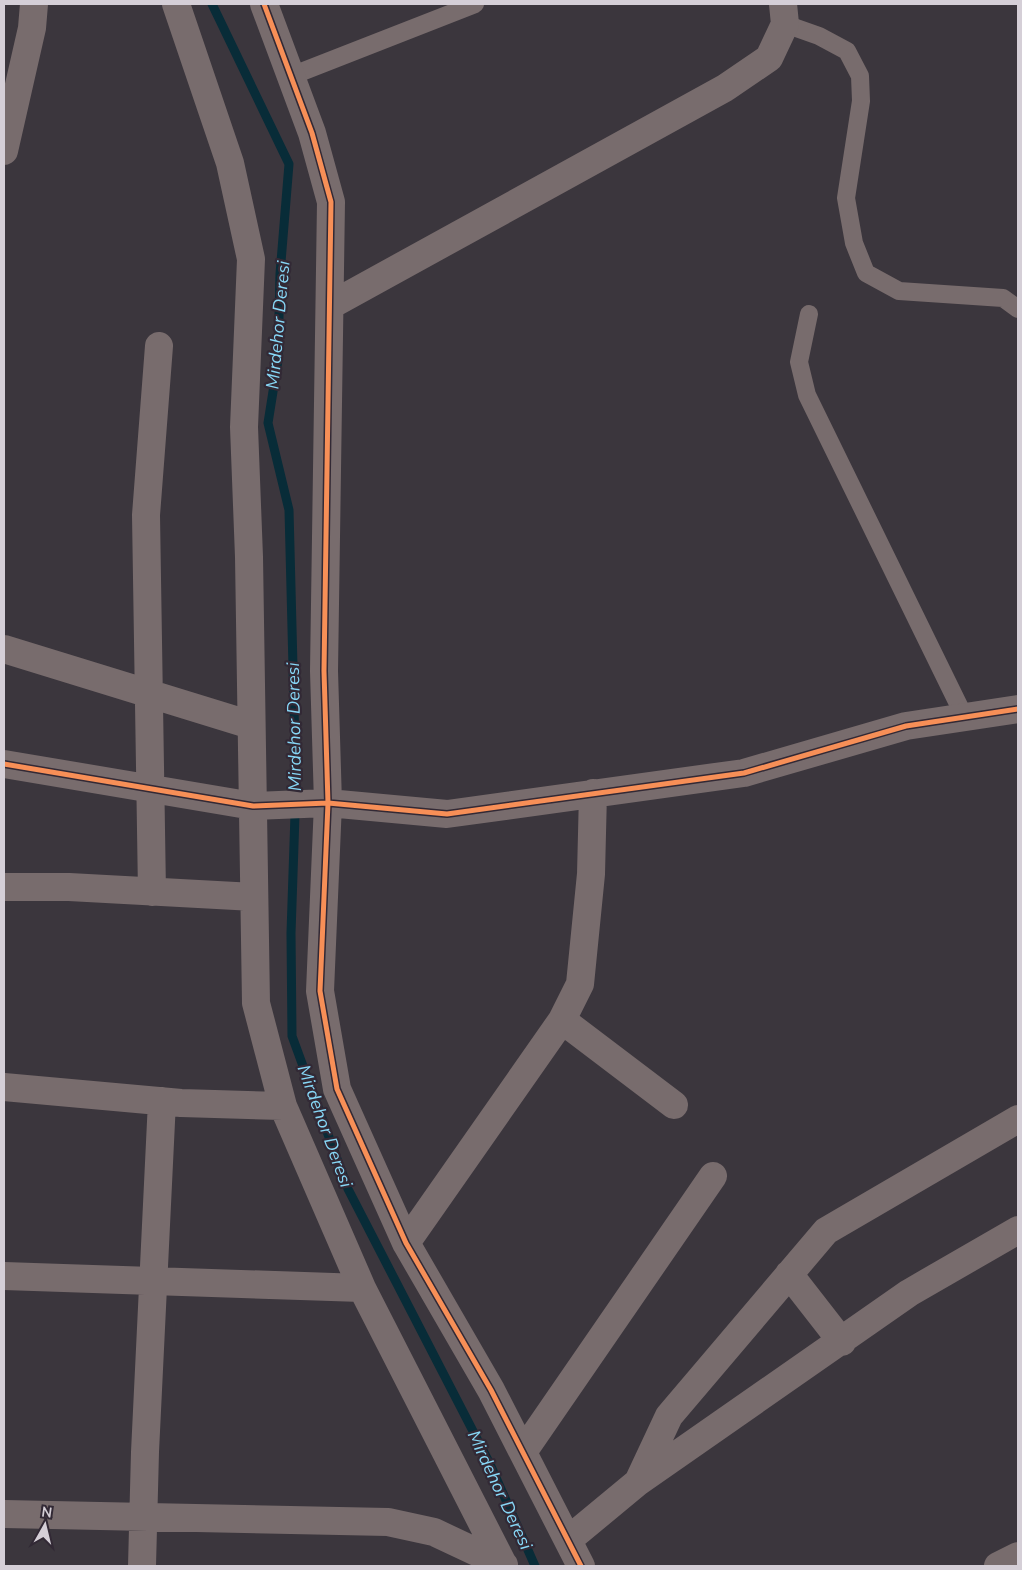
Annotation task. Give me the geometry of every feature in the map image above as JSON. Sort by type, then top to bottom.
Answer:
[{"type":"street","points":[[4,151],[32,28],[34,4]]},
{"type":"street","points":[[176,4],[230,163],[251,259],[244,427],[256,1003],[283,1106],[362,1288],[504,1566]]},
{"type":"street","points":[[264,4],[312,133],[331,202],[331,305],[324,671],[328,803],[320,991],[337,1089],[406,1243],[491,1390],[581,1566]]},
{"type":"street","points":[[331,305],[725,88],[769,58],[784,14]]},
{"type":"street","points":[[152,892],[146,515],[159,346]]},
{"type":"street","points":[[4,649],[251,725]]},
{"type":"street","points":[[4,764],[253,806],[328,803],[447,814],[744,773],[906,726],[1018,710]]},
{"type":"street","points":[[406,1243],[562,1020],[580,984],[591,874],[593,793]]},
{"type":"street","points":[[4,888],[69,887],[254,897]]},
{"type":"street","points":[[562,1020],[674,1106]]},
{"type":"street","points":[[4,1086],[162,1101],[283,1106]]},
{"type":"street","points":[[142,1566],[162,1101]]},
{"type":"street","points":[[638,1482],[669,1416],[826,1231],[1018,1119]]},
{"type":"street","points":[[523,1452],[713,1176]]},
{"type":"street","points":[[568,1540],[638,1482],[842,1342],[909,1293],[1018,1230]]},
{"type":"street","points":[[789,1274],[842,1342]]},
{"type":"street","points":[[4,1276],[362,1288]]},
{"type":"street","points":[[4,1514],[388,1522],[434,1532],[504,1566]]},
{"type":"lane","points":[[291,76],[475,4]]},
{"type":"lane","points":[[784,14],[847,51],[860,76],[861,101],[846,198],[854,243],[866,273],[900,291],[1003,298],[1018,309]]},
{"type":"lane","points":[[809,314],[799,362],[807,395],[966,718]]},
{"type":"waterway","name":"Mirdehor Deresi","points":[[212,4],[289,164],[280,274],[278,360],[268,423],[289,510],[296,785],[291,933],[292,1036],[348,1189],[490,1464],[535,1566]]},
{"type":"cycle path","points":[[264,4],[312,133],[331,202],[324,671],[328,803],[320,991],[337,1089],[406,1243],[491,1390],[581,1566]]},
{"type":"cycle path","points":[[4,764],[253,806],[328,803],[447,814],[744,773],[906,726],[1018,709]]}]
